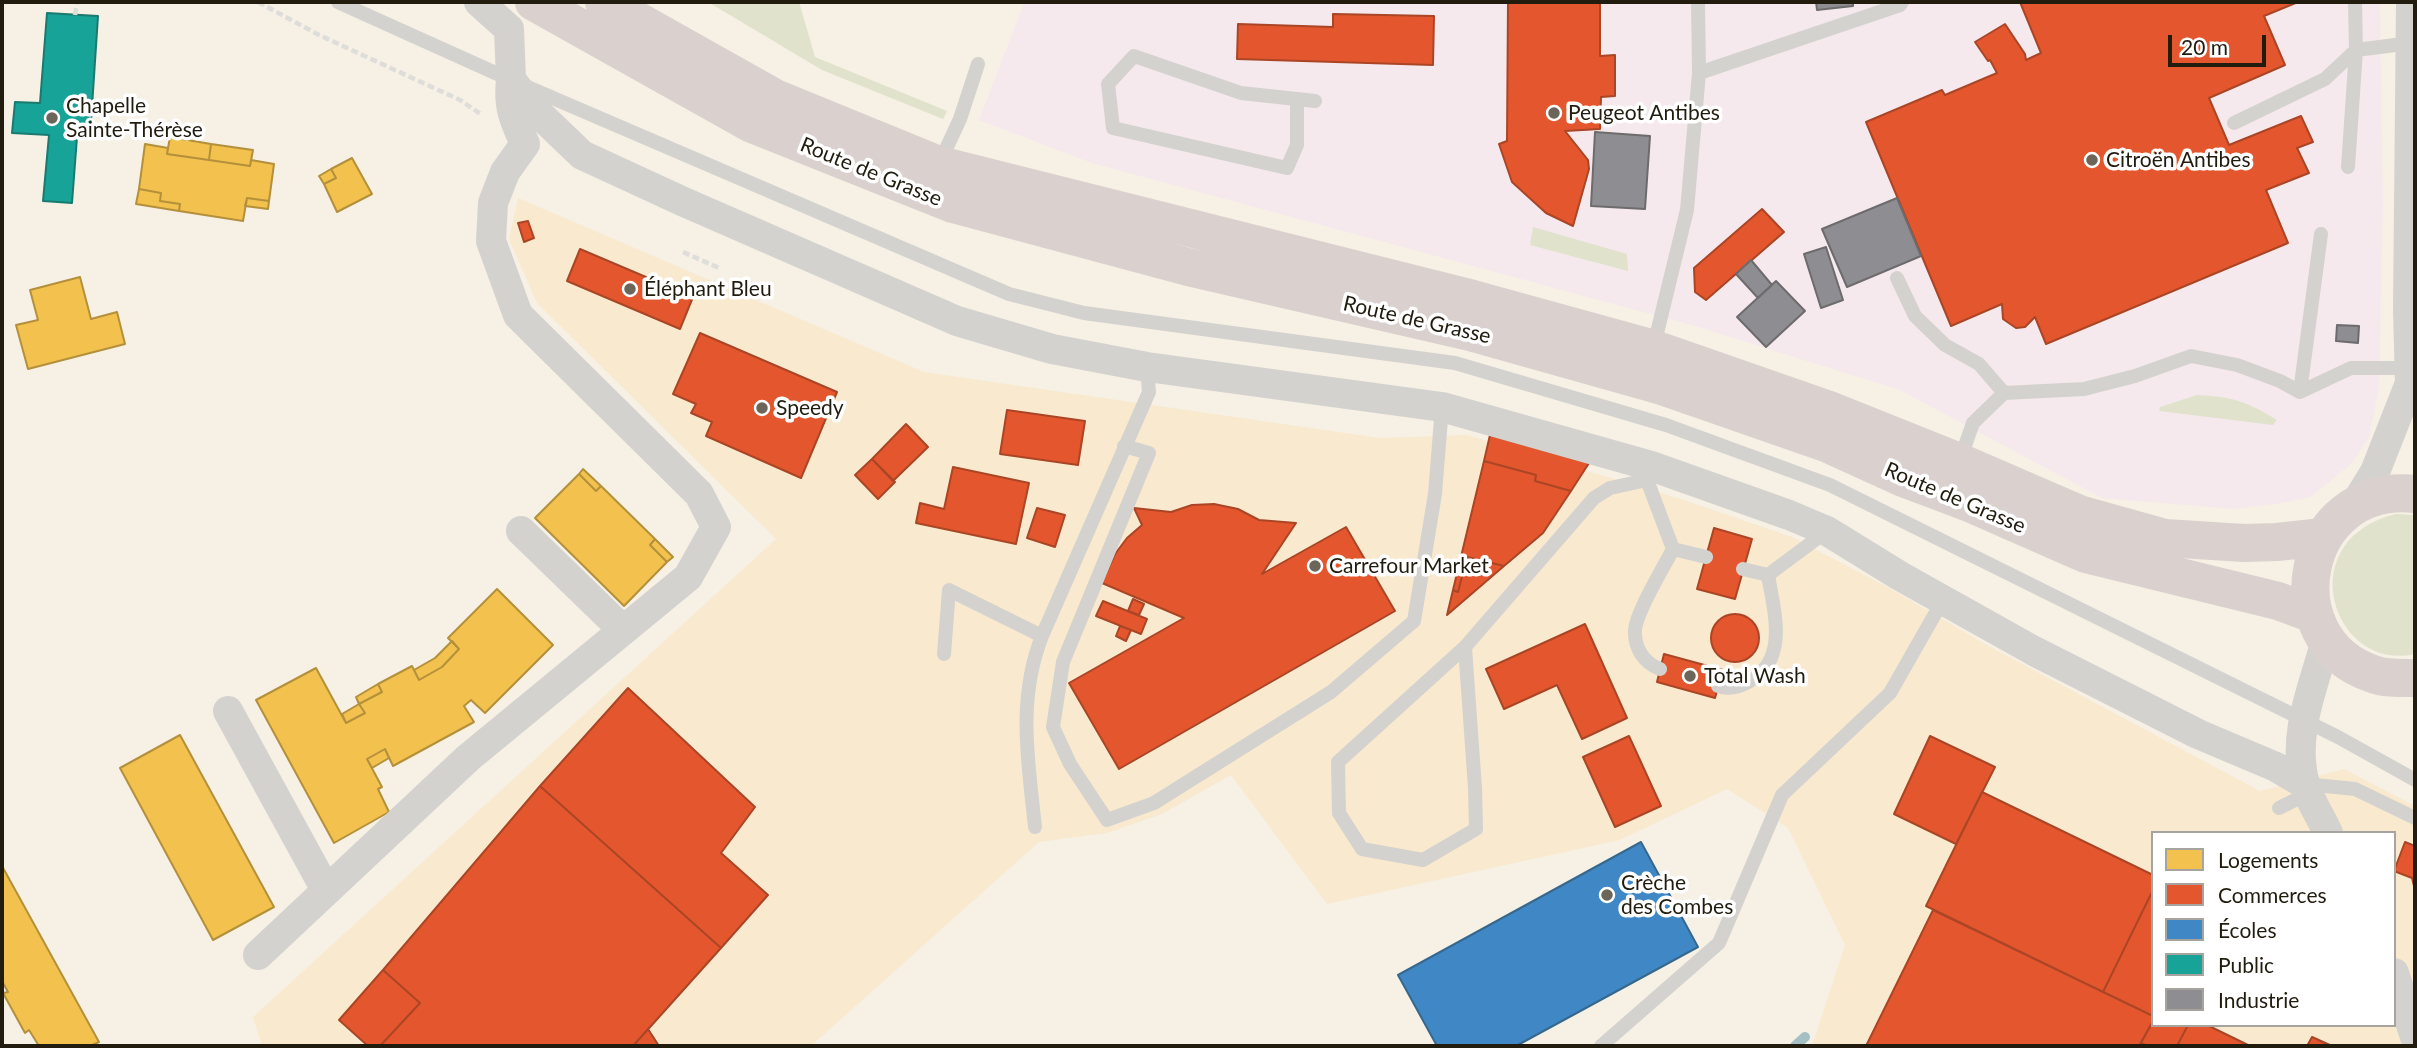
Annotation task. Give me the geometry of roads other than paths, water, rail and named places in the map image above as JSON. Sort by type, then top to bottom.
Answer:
[{"type":"main road","name":"Route de Grasse","points":[[534,2],[750,123],[953,204],[1188,267],[1470,331],[1662,386],[1826,443],[2086,554],[2278,600],[2320,627]]},
{"type":"main road","name":"Route de Grasse","points":[[604,2],[775,98],[939,165],[1473,299],[1651,348],[1829,410],[2079,514],[2165,538],[2255,543],[2323,537]]},
{"type":"main road","points":[[2415,494],[2376,496],[2354,506],[2336,520],[2323,537],[2314,558],[2309,586],[2320,627],[2346,660],[2372,674],[2415,678]]},
{"type":"street","points":[[478,2],[509,29],[509,98],[525,144]]},
{"type":"street","points":[[2354,506],[2375,472],[2412,383],[2411,2]]},
{"type":"street","points":[[511,80],[536,111],[582,155],[957,321],[1052,349],[1147,367],[1442,407],[1789,515],[1827,531],[2007,641],[2198,734],[2276,767],[2307,788]]},
{"type":"street","points":[[525,144],[571,145]]},
{"type":"street","points":[[258,955],[468,758],[688,577],[716,527],[699,494],[518,315],[491,241],[493,203],[505,172],[525,144]]},
{"type":"street","points":[[521,531],[623,630]]},
{"type":"street","points":[[2320,627],[2301,748],[2307,788],[2327,831]]},
{"type":"street","points":[[2306,709],[2341,680],[2372,674]]},
{"type":"street","points":[[228,711],[326,890]]},
{"type":"street","points":[[2396,980],[2415,1037]]},
{"type":"lane","points":[[338,2],[511,80],[1009,294],[1084,313],[1455,363],[1666,425],[1829,485],[2306,709],[2415,780]]},
{"type":"lane","points":[[1651,348],[1687,210],[1699,73],[1698,2]]},
{"type":"lane","points":[[1699,73],[1900,5],[1902,2]]},
{"type":"lane","points":[[2348,167],[2356,50],[2356,2]]},
{"type":"lane","points":[[2234,123],[2325,79],[2356,50],[2411,43]]},
{"type":"lane","points":[[1297,99],[1297,145],[1287,167],[1113,128],[1108,84],[1134,56],[1241,93],[1297,99],[1315,101]]},
{"type":"lane","points":[[939,165],[960,119],[978,64]]},
{"type":"lane","points":[[2301,392],[2321,233]]},
{"type":"lane","points":[[1896,278],[1915,316],[1945,345],[1979,364],[2004,393]]},
{"type":"lane","points":[[1959,462],[1973,423],[2004,393],[2084,389],[2135,376],[2192,356],[2237,365],[2280,380],[2301,392]]},
{"type":"lane","points":[[1035,827],[1027,748],[1026,706],[1031,662],[1149,392],[1147,367]]},
{"type":"lane","points":[[2301,392],[2351,368],[2412,383]]},
{"type":"lane","points":[[1124,446],[1149,453],[1063,662],[1053,727],[1070,764],[1107,820],[1154,803],[1332,692],[1414,621],[1435,495],[1442,407]]},
{"type":"lane","points":[[1465,647],[1476,829],[1423,860],[1362,849],[1339,813],[1338,762],[1465,647],[1594,498],[1610,488],[1649,473],[1673,549],[1640,614],[1635,630],[1640,653],[1652,666],[1660,669]]},
{"type":"lane","points":[[1768,575],[1827,531]]},
{"type":"lane","points":[[1673,549],[1706,557]]},
{"type":"lane","points":[[1744,569],[1768,575]]},
{"type":"lane","points":[[1718,686],[1740,686],[1752,680],[1763,671],[1775,652],[1776,624],[1768,575]]},
{"type":"lane","points":[[944,653],[949,590],[1042,636]]},
{"type":"lane","points":[[1601,1046],[1719,943],[1782,795],[1890,693],[1943,600]]},
{"type":"lane","points":[[2279,808],[2307,788],[2355,789],[2415,818]]},
{"type":"waterway","points":[[1795,1046],[1805,1037]]},
{"type":"place","name":"Peugeot Antibes","points":[[1554,113]]},
{"type":"place","name":"Chapelle Sainte-Thérèse","points":[[52,118]]},
{"type":"place","name":"Citroën Antibes","points":[[2092,160]]},
{"type":"place","name":"Éléphant Bleu","points":[[630,289]]},
{"type":"place","name":"Speedy","points":[[762,408]]},
{"type":"place","name":"Carrefour Market","points":[[1315,566]]},
{"type":"place","name":"Total Wash","points":[[1690,676]]},
{"type":"place","name":"Crèche des Combes","points":[[1607,895]]}]
